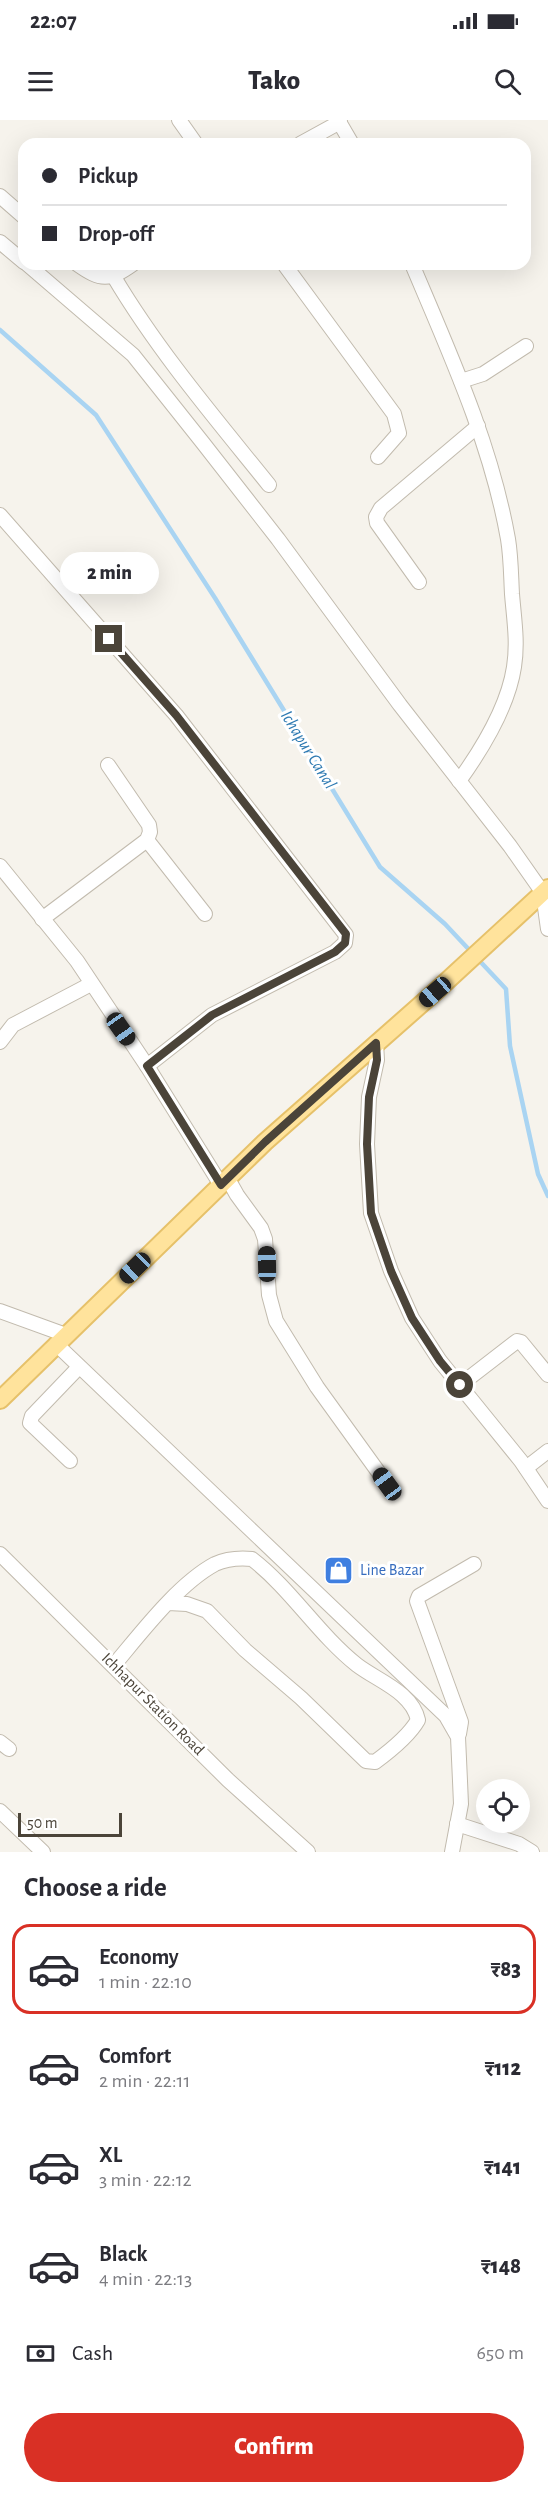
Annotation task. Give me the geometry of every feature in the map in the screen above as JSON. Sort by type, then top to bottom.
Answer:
[{"type":"main road","points":[[0,1400],[265,1142],[545,891]]},
{"type":"street","points":[[179,120],[192,138]]},
{"type":"street","points":[[310,138],[339,121],[349,138]]},
{"type":"street","points":[[0,196],[18,212]]},
{"type":"street","points":[[0,242],[18,257]]},
{"type":"street","points":[[33,270],[133,355],[272,531],[400,705],[545,891],[548,928]]},
{"type":"street","points":[[87,270],[97,276],[114,277],[124,270]]},
{"type":"street","points":[[288,270],[394,414],[399,433],[378,457]]},
{"type":"street","points":[[415,270],[461,381],[492,469],[508,541],[517,637],[510,686],[482,748],[459,781]]},
{"type":"street","points":[[114,277],[204,405],[269,486]]},
{"type":"street","points":[[461,381],[483,374],[526,346]]},
{"type":"street","points":[[418,582],[377,523],[376,517],[381,508],[478,426]]},
{"type":"street","points":[[0,515],[176,715],[346,934],[345,943],[335,952],[212,1015],[147,1066]]},
{"type":"street","points":[[42,919],[147,840],[150,832],[149,825],[108,765]]},
{"type":"street","points":[[147,840],[205,914]]},
{"type":"street","points":[[0,866],[77,961],[224,1182],[263,1233],[267,1249],[269,1296],[276,1321],[317,1387],[387,1484]]},
{"type":"street","points":[[0,1038],[13,1025],[91,984]]},
{"type":"street","points":[[376,1043],[377,1060],[369,1097],[367,1144],[371,1213],[391,1271],[412,1318],[440,1361],[526,1468],[548,1502]]},
{"type":"street","points":[[0,1311],[61,1339],[79,1366],[446,1716],[458,1737]]},
{"type":"street","points":[[460,1385],[517,1341],[521,1342],[548,1375]]},
{"type":"street","points":[[70,1461],[30,1423],[32,1416],[79,1366]]},
{"type":"street","points":[[526,1468],[548,1451]]},
{"type":"street","name":"Ichhapur Station Road","points":[[0,1554],[228,1780],[308,1852]]},
{"type":"street","points":[[114,1665],[147,1623],[168,1603],[216,1564],[226,1560],[252,1559],[334,1645],[358,1665],[406,1698],[417,1712],[418,1720],[414,1728],[375,1762],[366,1761],[301,1698],[245,1650],[207,1611],[187,1604],[168,1603]]},
{"type":"street","points":[[452,1852],[460,1804],[458,1737],[461,1722],[417,1601],[419,1596],[474,1564]]},
{"type":"street","points":[[0,1811],[43,1852]]},
{"type":"street","points":[[457,1824],[519,1844],[532,1852]]},
{"type":"waterway","name":"Ichapur Canal","points":[[0,330],[96,415],[215,598],[380,867],[445,924],[506,989],[510,1046],[538,1174],[548,1196]]},
{"type":"place","name":"Line Bazar","points":[[339,1570]]},
{"type":"route","points":[[109,639],[176,715],[346,934],[345,943],[335,952],[212,1015],[147,1066],[221,1185],[265,1142],[376,1043],[377,1060],[369,1097],[367,1144],[371,1213],[391,1271],[412,1318],[440,1361],[460,1385]]}]
